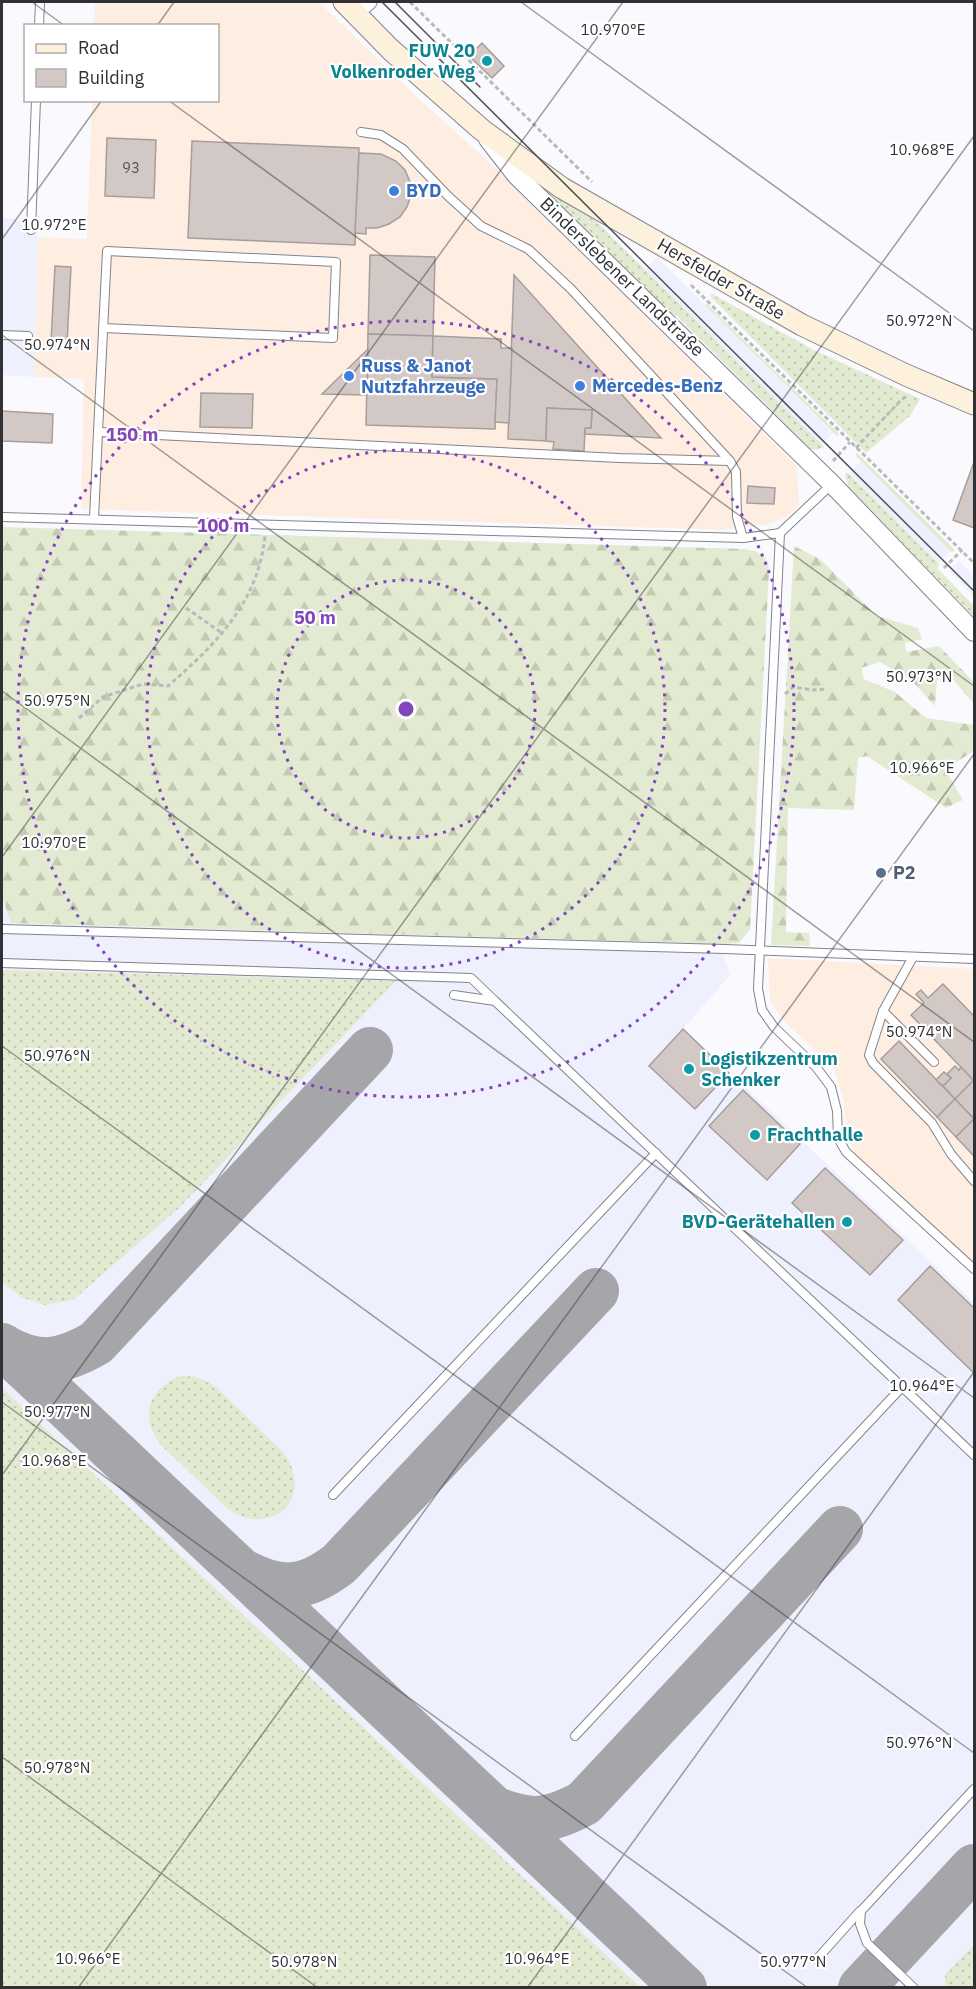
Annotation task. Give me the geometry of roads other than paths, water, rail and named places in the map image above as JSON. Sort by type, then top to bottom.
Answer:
[{"type":"main road","name":"Binderslebener Landstraße","points":[[356,5],[390,48],[482,130]]},
{"type":"main road","name":"Hersfelder Straße","points":[[482,130],[584,202],[746,294],[842,345],[975,404]]},
{"type":"street","name":"Binderslebener Landstraße","points":[[482,130],[516,175],[831,484],[975,632]]},
{"type":"lane","points":[[39,24],[40,2]]},
{"type":"lane","points":[[31,230],[36,102]]},
{"type":"lane","points":[[361,132],[381,135],[403,149],[448,196],[481,226],[528,249],[571,289],[730,461],[736,472],[737,517],[743,538]]},
{"type":"lane","points":[[94,519],[103,328],[107,251],[336,262],[333,338],[103,328]]},
{"type":"lane","points":[[2,335],[28,336]]},
{"type":"lane","points":[[98,432],[609,458],[730,461]]},
{"type":"lane","points":[[2,517],[743,538],[780,533],[831,484]]},
{"type":"lane","points":[[780,533],[758,989],[762,1010],[774,1027],[816,1068],[831,1087],[837,1111],[838,1138],[846,1152],[975,1269]]},
{"type":"lane","points":[[2,929],[975,959]]},
{"type":"lane","points":[[913,957],[883,1011],[869,1055],[873,1063],[932,1123],[951,1154],[975,1181]]},
{"type":"lane","points":[[2,963],[471,978],[975,1455]]},
{"type":"lane","points":[[454,995],[495,1001]]},
{"type":"lane","points":[[883,1011],[934,1062]]},
{"type":"lane","points":[[333,1495],[656,1153]]},
{"type":"lane","points":[[575,1736],[902,1387]]},
{"type":"lane","points":[[817,1959],[975,1789]]},
{"type":"lane","points":[[861,1911],[860,1924],[867,1943],[914,1988]]},
{"type":"tram line","points":[[382,2],[974,591]]},
{"type":"tram line","points":[[395,2],[480,87]]},
{"type":"place","name":"FUW 20 Volkenroder Weg","points":[[487,61]]},
{"type":"place","name":"BYD","points":[[394,191]]},
{"type":"place","name":"Russ & Janot Nutzfahrzeuge","points":[[349,376]]},
{"type":"place","name":"Mercedes-Benz","points":[[580,386]]},
{"type":"place","name":"P2","points":[[881,873]]},
{"type":"place","name":"Logistikzentrum Schenker","points":[[689,1069]]},
{"type":"place","name":"Frachthalle","points":[[755,1135]]},
{"type":"place","name":"BVD-Gerätehallen","points":[[847,1222]]}]
